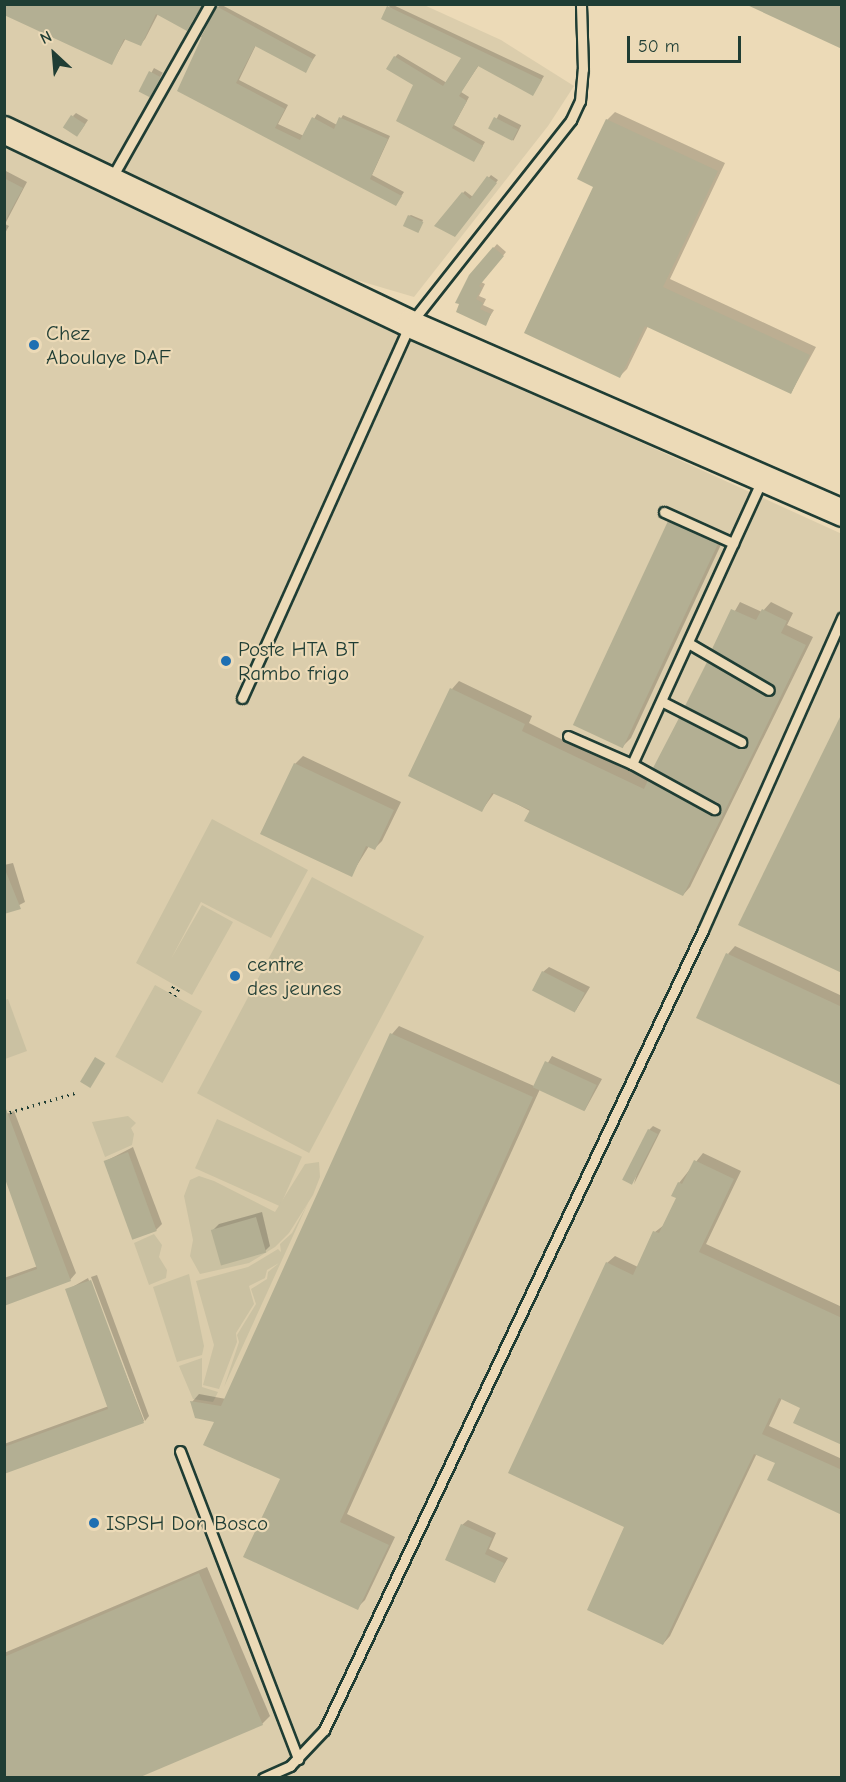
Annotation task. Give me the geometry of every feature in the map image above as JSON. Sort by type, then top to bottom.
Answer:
[{"type":"main road","points":[[4,130],[111,179],[410,324],[764,476],[842,513]]},
{"type":"lane","points":[[111,179],[210,4]]},
{"type":"lane","points":[[242,699],[410,324],[571,120],[580,101],[583,69],[581,4]]},
{"type":"lane","points":[[632,764],[690,644],[764,476]]},
{"type":"lane","points":[[664,512],[734,543]]},
{"type":"lane","points":[[263,1778],[290,1767],[324,1730],[702,930],[842,618]]},
{"type":"lane","points":[[690,644],[769,690]]},
{"type":"lane","points":[[663,702],[741,742]]},
{"type":"lane","points":[[568,736],[632,764],[714,808]]},
{"type":"lane","points":[[180,1451],[298,1759]]},
{"type":"lane","points":[[290,1767],[295,1778]]},
{"type":"path","points":[[170,993],[174,985]]},
{"type":"path","points":[[175,996],[179,988]]},
{"type":"path","points":[[4,1114],[75,1093]]},
{"type":"shaded area","points":[[4,5],[424,5],[501,40],[574,86],[548,126],[414,297],[353,279],[5,117]]},
{"type":"shaded area","points":[[5,144],[416,340],[842,534],[841,1777],[5,1777]]},
{"type":"shaded area","points":[[212,819],[308,870],[271,938],[201,902],[171,959],[202,905],[233,922],[192,995],[136,963]]},
{"type":"shaded area","points":[[312,877],[424,937],[309,1153],[197,1093]]},
{"type":"shaded area","points":[[155,985],[202,1011],[162,1083],[115,1057]]},
{"type":"shaded area","points":[[8,999],[27,1051],[5,1059],[5,1000]]},
{"type":"shaded area","points":[[128,1116],[136,1123],[131,1128],[134,1134],[132,1145],[105,1157],[92,1122]]},
{"type":"shaded area","points":[[217,1119],[302,1157],[280,1206],[195,1168]]},
{"type":"shaded area","points":[[319,1162],[320,1177],[313,1195],[289,1233],[275,1247],[249,1263],[200,1274],[190,1256],[193,1240],[184,1196],[190,1180],[199,1176],[214,1181],[275,1212],[305,1164]]},
{"type":"shaded area","points":[[308,1203],[224,1387],[239,1342],[237,1335],[256,1304],[251,1289],[267,1279],[268,1272],[279,1263],[267,1270],[265,1278],[249,1286],[254,1304],[236,1333],[237,1342],[219,1389],[203,1385],[214,1345],[196,1281],[248,1267],[278,1249],[281,1252],[280,1244],[292,1233]]},
{"type":"shaded area","points":[[154,1234],[162,1245],[159,1257],[167,1270],[166,1278],[149,1285],[134,1243]]},
{"type":"shaded area","points":[[189,1274],[204,1346],[202,1355],[177,1362],[153,1287]]},
{"type":"shaded area","points":[[202,1358],[202,1387],[218,1392],[213,1402],[193,1399],[179,1366]]},
{"type":"building","points":[[4,4],[202,4],[187,31],[156,14],[141,46],[124,39],[112,65],[4,15]]},
{"type":"building","points":[[745,4],[842,4],[842,49]]},
{"type":"building","points":[[216,6],[313,59],[306,73],[255,46],[236,83],[285,109],[275,128],[300,140],[312,117],[334,129],[339,117],[388,139],[370,179],[402,196],[396,206],[177,91]]},
{"type":"building","points":[[387,6],[542,80],[533,96],[478,66],[459,96],[467,101],[452,128],[483,146],[474,162],[396,121],[413,85],[386,69],[394,56],[443,86],[461,58],[381,19]]},
{"type":"building","points":[[149,71],[161,77],[150,97],[139,91]]},
{"type":"building","points":[[71,115],[85,124],[77,137],[63,128]]},
{"type":"building","points":[[494,117],[518,129],[512,141],[488,129]]},
{"type":"building","points":[[606,119],[718,171],[663,287],[810,355],[791,394],[645,326],[620,378],[524,333],[593,187],[577,179]]},
{"type":"building","points":[[487,176],[497,183],[455,237],[434,226],[462,192],[470,199]]},
{"type":"building","points":[[4,178],[23,188],[4,223]]},
{"type":"building","points":[[408,215],[423,222],[418,233],[403,226]]},
{"type":"building","points":[[493,247],[504,256],[479,286],[482,288],[476,299],[483,303],[480,309],[491,314],[486,326],[456,312],[459,304],[455,303],[469,275]]},
{"type":"building","points":[[668,521],[718,544],[623,748],[573,725]]},
{"type":"building","points":[[731,609],[756,620],[762,609],[787,621],[781,633],[806,645],[683,896],[524,821],[530,810],[492,793],[482,812],[408,776],[450,688],[525,724],[522,731],[549,744],[644,789],[648,780],[717,815],[721,809],[718,803],[653,768],[679,718],[738,748],[747,745],[744,736],[685,706],[707,662],[766,696],[775,693],[772,684],[712,649]]},
{"type":"building","points":[[842,713],[842,973],[738,925]]},
{"type":"building","points":[[294,763],[394,810],[375,850],[366,846],[352,877],[260,834]]},
{"type":"building","points":[[4,867],[21,909],[4,914]]},
{"type":"building","points":[[726,953],[842,1007],[842,1086],[696,1018]]},
{"type":"building","points":[[542,971],[585,993],[575,1012],[532,991]]},
{"type":"building","points":[[390,1033],[533,1097],[340,1522],[389,1545],[358,1610],[243,1557],[280,1479],[203,1445],[214,1422],[195,1418],[190,1401],[221,1406]]},
{"type":"building","points":[[95,1057],[105,1063],[90,1088],[80,1082]]},
{"type":"building","points":[[545,1061],[597,1085],[584,1111],[533,1087]]},
{"type":"building","points":[[6,1109],[71,1281],[4,1306],[4,1281],[37,1269],[4,1176]]},
{"type":"building","points":[[648,1129],[658,1134],[632,1185],[622,1180]]},
{"type":"building","points":[[128,1152],[157,1231],[132,1240],[104,1161]]},
{"type":"building","points":[[694,1160],[734,1179],[699,1252],[842,1318],[842,1445],[793,1423],[800,1408],[779,1398],[762,1434],[842,1470],[842,1515],[767,1480],[775,1463],[754,1454],[663,1645],[587,1610],[624,1527],[508,1473],[606,1262],[633,1275],[653,1231],[659,1233],[676,1198],[671,1196],[678,1182],[682,1184]]},
{"type":"building","points":[[256,1217],[266,1253],[221,1266],[211,1230]]},
{"type":"building","points":[[91,1280],[144,1423],[4,1474],[4,1447],[108,1409],[65,1289]]},
{"type":"building","points":[[461,1524],[492,1538],[485,1554],[504,1563],[495,1583],[445,1560]]},
{"type":"building","points":[[199,1573],[263,1725],[138,1778],[4,1778],[4,1657]]},
{"type":"place","name":"Chez Aboulaye DAF","points":[[34,345]]},
{"type":"place","name":"Poste HTA BT Rambo frigo","points":[[226,661]]},
{"type":"place","name":"centre des jeunes","points":[[235,976]]},
{"type":"place","name":"ISPSH Don Bosco","points":[[94,1523]]}]
